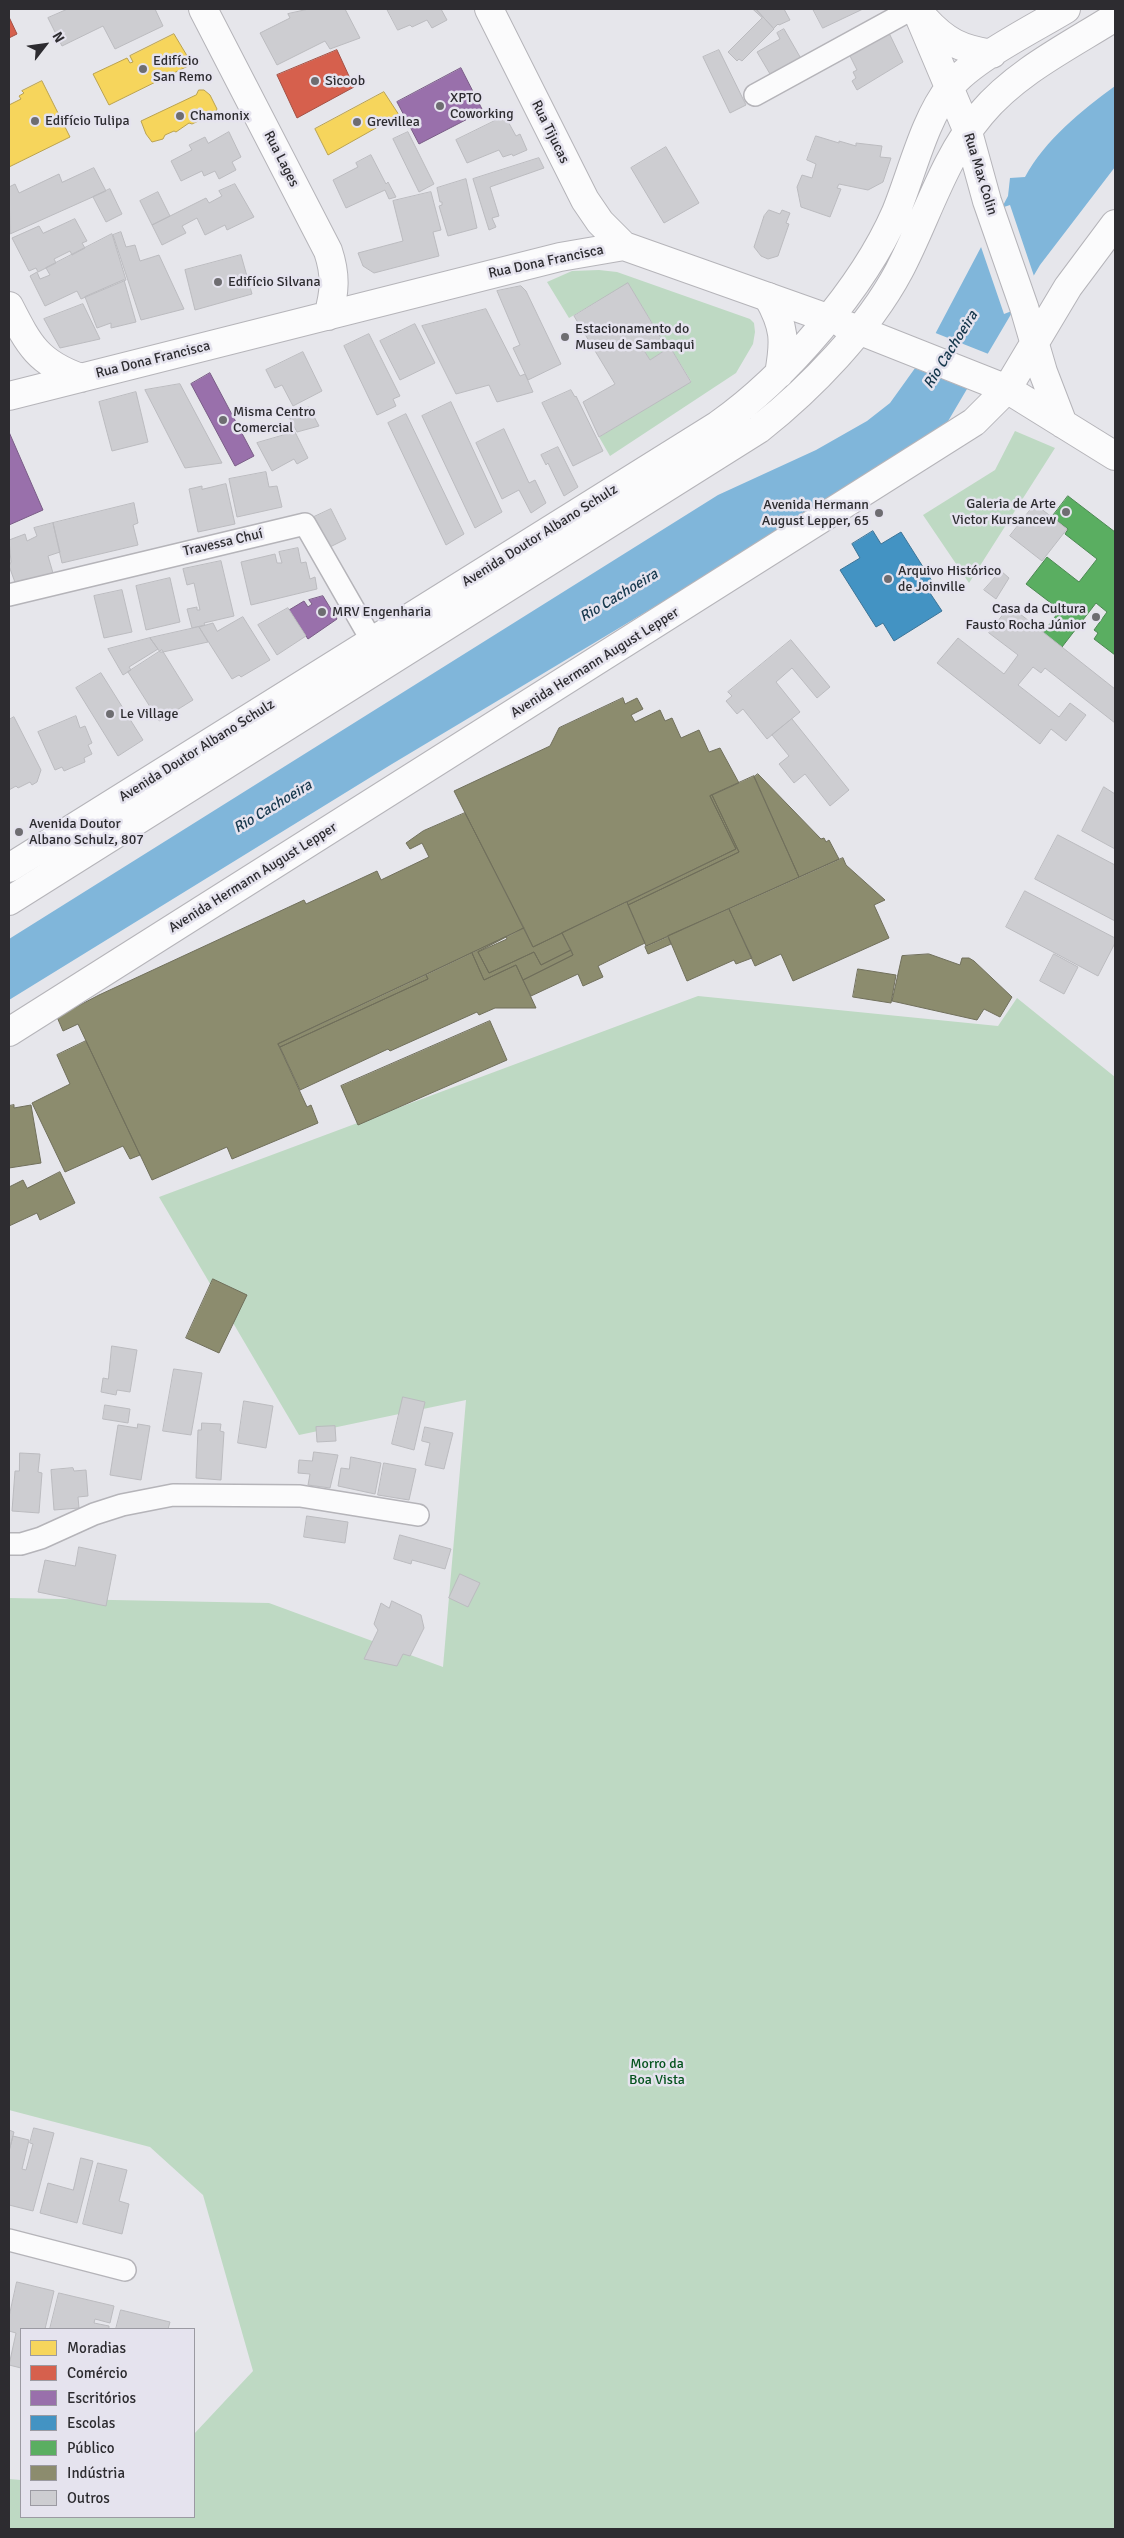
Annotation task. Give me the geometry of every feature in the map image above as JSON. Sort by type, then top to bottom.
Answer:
[{"type":"main road","name":"Rua Lages","points":[[203,9],[328,251],[335,279],[334,295],[328,316]]},
{"type":"main road","name":"Rua Tijucas","points":[[489,9],[585,200],[600,222],[624,246]]},
{"type":"main road","points":[[915,9],[937,32],[953,44],[969,50],[992,54]]},
{"type":"main road","name":"Rua Max Colin","points":[[915,9],[968,132],[989,206],[1035,343]]},
{"type":"main road","name":"Avenida Doutor Albano Schulz","points":[[9,868],[718,425],[758,395],[779,374],[827,318],[869,261],[891,221],[928,128],[950,87],[963,74],[992,54],[1066,9]]},
{"type":"main road","name":"Avenida Doutor Albano Schulz","points":[[9,901],[745,439],[782,411],[858,330],[898,273],[941,183],[968,132],[980,114],[1009,86],[1032,69],[1115,17]]},
{"type":"main road","points":[[906,187],[931,182],[956,186],[989,206]]},
{"type":"main road","name":"Avenida Hermann August Lepper","points":[[9,1032],[944,443],[974,422],[996,384],[1035,343],[1068,287],[1115,224]]},
{"type":"main road","name":"Rua Dona Francisca","points":[[15,395],[560,257],[624,246],[827,318],[996,384],[1115,456]]},
{"type":"main road","points":[[768,297],[780,318],[784,332],[784,350],[779,374]]},
{"type":"main road","points":[[9,306],[26,339],[49,363],[60,370],[81,378]]},
{"type":"main road","points":[[15,395],[27,363],[26,339]]},
{"type":"main road","points":[[1035,343],[1043,372],[1063,424]]},
{"type":"street","points":[[755,95],[915,9]]},
{"type":"street","name":"Travessa Chuí","points":[[9,595],[305,524],[372,642]]},
{"type":"street","points":[[9,1544],[21,1544],[41,1538],[94,1514],[122,1504],[173,1495],[300,1496],[418,1515]]},
{"type":"street","points":[[9,2240],[125,2270]]},
{"type":"green space","points":[[599,270],[617,272],[750,319],[754,323],[755,332],[753,344],[736,373],[610,456],[599,437],[691,381],[670,347],[650,360],[643,349],[661,337],[628,284],[569,318],[547,282],[572,271]]},
{"type":"green space","points":[[1015,431],[1055,448],[969,583],[923,515],[995,470]]},
{"type":"green space","name":"Morro da Boa Vista","points":[[698,996],[998,1026],[1017,998],[1115,1077],[1115,2529],[9,2529],[9,2479],[20,2480],[20,2518],[195,2518],[195,2433],[253,2371],[203,2195],[150,2147],[9,2110],[9,1598],[269,1603],[443,1667],[466,1400],[299,1435],[159,1197]]},
{"type":"water","name":"Rio Cachoeira","points":[[1115,86],[1115,167],[1040,265],[944,428],[928,443],[392,764],[9,1000],[9,939],[718,495],[816,450],[867,421],[890,403],[923,357],[1008,196],[1010,178],[1025,177],[1033,163],[1053,139],[1077,116]]},
{"type":"pier","points":[[1010,205],[1035,279],[1017,309],[1004,314],[980,244],[998,209]]},
{"type":"pier","points":[[933,332],[991,355],[970,390],[912,367]]},
{"type":"building: Moradias","name":"Edifício San Remo","points":[[174,34],[192,64],[109,105],[93,74],[127,58],[130,63],[133,62],[130,56]]},
{"type":"building: Moradias","name":"Edifício Tulipa","points":[[42,81],[70,137],[9,167],[9,105],[21,99],[19,96],[24,93],[22,91]]},
{"type":"building: Moradias","name":"Chamonix","points":[[199,90],[204,90],[210,95],[217,109],[215,113],[192,124],[189,123],[176,132],[165,135],[163,139],[152,142],[146,134],[141,121],[196,95]]},
{"type":"building: Moradias","name":"Grevillea","points":[[384,92],[399,115],[328,155],[315,129]]},
{"type":"building: Comércio","points":[[9,17],[17,34],[9,38]]},
{"type":"building: Comércio","name":"Sicoob","points":[[337,50],[354,87],[297,118],[277,75]]},
{"type":"building: Escritórios","name":"XPTO Coworking","points":[[461,68],[483,111],[419,144],[397,102]]},
{"type":"building: Escritórios","name":"Misma Centro Comercial","points":[[210,373],[254,456],[235,466],[191,384]]},
{"type":"building: Escritórios","points":[[9,432],[43,510],[9,525]]},
{"type":"building: Escritórios","points":[[323,596],[337,619],[308,639],[289,610],[304,601],[308,607],[312,604],[309,600]]},
{"type":"building: Escolas","name":"Arquivo Histórico de Joinville","points":[[873,531],[881,544],[901,532],[937,589],[930,593],[942,611],[894,641],[883,623],[876,627],[840,570],[860,558],[852,544]]},
{"type":"building: Público","points":[[1068,496],[1115,532],[1115,655],[1094,639],[1098,633],[1094,630],[1107,612],[1096,603],[1062,647],[1043,633],[1060,610],[1026,584],[1047,557],[1079,582],[1097,559],[1065,534],[1068,529],[1052,517]]},
{"type":"building: Indústria","points":[[623,698],[625,704],[637,698],[643,709],[631,715],[635,722],[660,710],[665,721],[672,718],[681,738],[699,730],[709,752],[720,748],[739,783],[710,796],[736,849],[533,947],[454,791],[550,746],[559,728]]},
{"type":"building: Indústria","points":[[758,774],[821,839],[824,838],[826,842],[829,840],[839,859],[799,877],[754,777]]},
{"type":"building: Indústria","points":[[754,776],[799,877],[646,946],[628,905],[739,852],[712,795]]},
{"type":"building: Indústria","points":[[712,795],[739,852],[628,905],[627,902],[736,849],[710,796]]},
{"type":"building: Indústria","points":[[465,813],[524,928],[278,1044],[307,1107],[311,1105],[318,1123],[232,1159],[227,1147],[152,1180],[78,1024],[63,1031],[57,1017],[99,995],[304,900],[306,904],[377,871],[381,880],[429,857],[422,843],[410,849],[406,843],[423,831]]},
{"type":"building: Indústria","points":[[843,858],[846,865],[885,900],[874,905],[889,938],[793,981],[781,954],[755,966],[729,909]]},
{"type":"building: Indústria","points":[[627,902],[645,943],[598,966],[603,977],[583,986],[578,974],[531,996],[523,980],[573,955],[562,933]]},
{"type":"building: Indústria","points":[[729,909],[752,958],[736,964],[734,960],[687,981],[668,936]]},
{"type":"building: Indústria","points":[[524,928],[533,947],[562,933],[571,950],[541,965],[534,952],[489,973],[478,952]]},
{"type":"building: Indústria","points":[[506,937],[507,939],[478,952],[489,973],[534,952],[541,965],[571,950],[573,955],[523,980],[516,965],[484,980],[472,953]]},
{"type":"building: Indústria","points":[[668,937],[671,944],[648,954],[645,947]]},
{"type":"building: Indústria","points":[[472,953],[484,980],[516,965],[536,1008],[495,1008],[479,1015],[477,1012],[390,1051],[388,1049],[300,1090],[280,1047],[428,979],[426,975]]},
{"type":"building: Indústria","points":[[929,954],[960,965],[962,958],[969,958],[974,961],[1012,997],[1000,1017],[984,1009],[977,1020],[892,1001],[902,956]]},
{"type":"building: Indústria","points":[[858,969],[896,975],[891,1003],[853,997]]},
{"type":"building: Indústria","points":[[426,975],[428,979],[280,1047],[278,1044]]},
{"type":"building: Indústria","points":[[490,1021],[507,1060],[358,1125],[341,1086]]},
{"type":"building: Indústria","points":[[86,1041],[140,1155],[130,1159],[123,1146],[65,1172],[32,1103],[70,1084],[57,1055]]},
{"type":"building: Indústria","points":[[14,1105],[14,1108],[31,1105],[41,1163],[9,1168],[9,1106]]},
{"type":"building: Indústria","points":[[60,1172],[75,1203],[40,1220],[37,1213],[9,1226],[9,1187],[23,1180],[27,1188]]},
{"type":"building: Indústria","points":[[213,1279],[247,1295],[219,1353],[186,1338]]},
{"type":"building: Outros","points":[[68,9],[155,9],[163,26],[115,49],[103,26],[62,46],[48,18]]},
{"type":"building: Outros","points":[[309,9],[345,9],[360,38],[330,49],[325,41],[277,65],[260,33],[290,18],[288,14]]},
{"type":"building: Outros","points":[[387,9],[441,9],[447,20],[432,28],[427,20],[412,27],[410,25],[398,30]]},
{"type":"building: Outros","points":[[753,9],[756,9],[774,29],[742,61],[739,59],[737,61],[728,52],[762,18]]},
{"type":"building: Outros","points":[[756,9],[784,9],[790,20],[778,24],[774,28]]},
{"type":"building: Outros","points":[[813,9],[863,9],[823,28]]},
{"type":"building: Outros","points":[[784,29],[803,62],[773,79],[757,52],[780,39],[777,33]]},
{"type":"building: Outros","points":[[889,33],[903,62],[857,90],[852,81],[856,78],[853,72],[857,70],[850,56]]},
{"type":"building: Outros","points":[[719,50],[746,105],[730,113],[703,57]]},
{"type":"building: Outros","points":[[505,116],[516,136],[520,134],[527,150],[513,156],[512,154],[503,157],[499,150],[467,163],[456,140]]},
{"type":"building: Outros","points":[[229,132],[241,157],[232,162],[236,170],[219,179],[215,171],[204,176],[202,171],[181,181],[171,161],[192,150],[189,145],[205,137],[208,143]]},
{"type":"building: Outros","points":[[408,132],[434,184],[419,192],[393,139]]},
{"type":"building: Outros","points":[[816,136],[856,146],[856,143],[882,146],[880,157],[891,158],[883,182],[868,190],[839,184],[837,188],[841,189],[830,217],[801,207],[797,187],[802,175],[812,178],[816,164],[807,160]]},
{"type":"building: Outros","points":[[666,147],[699,203],[664,223],[631,168]]},
{"type":"building: Outros","points":[[371,155],[386,184],[388,182],[396,197],[389,199],[385,190],[346,208],[333,180],[358,167],[356,163]]},
{"type":"building: Outros","points":[[539,158],[544,168],[490,187],[499,216],[492,218],[496,227],[489,230],[473,179]]},
{"type":"building: Outros","points":[[94,168],[106,191],[10,234],[9,187],[15,184],[19,193],[59,174],[62,182]]},
{"type":"building: Outros","points":[[466,179],[477,228],[448,236],[439,206],[442,205],[442,202],[440,202],[437,188]]},
{"type":"building: Outros","points":[[235,184],[254,217],[227,230],[225,225],[205,235],[197,218],[182,226],[186,233],[162,245],[152,225],[206,198],[209,203],[222,196],[219,191]]},
{"type":"building: Outros","points":[[110,189],[122,214],[106,222],[93,197]]},
{"type":"building: Outros","points":[[158,192],[170,216],[152,225],[140,201]]},
{"type":"building: Outros","points":[[431,192],[441,230],[433,232],[439,256],[374,273],[363,266],[358,253],[403,241],[393,201]]},
{"type":"building: Outros","points":[[769,210],[780,214],[782,210],[790,213],[786,223],[789,224],[778,256],[768,259],[761,256],[754,247],[764,216]]},
{"type":"building: Outros","points":[[75,219],[87,241],[82,243],[85,248],[72,255],[70,251],[54,259],[56,263],[38,272],[36,268],[29,271],[12,238],[39,226],[43,233]]},
{"type":"building: Outros","points":[[121,232],[126,247],[135,245],[140,261],[159,255],[184,309],[141,320],[113,235]]},
{"type":"building: Outros","points":[[112,234],[126,280],[81,299],[77,291],[45,306],[30,276],[37,272],[40,279],[50,275],[46,268]]},
{"type":"building: Outros","name":"Edifício Silvana","points":[[241,255],[252,294],[195,310],[185,270]]},
{"type":"building: Outros","points":[[124,280],[136,322],[111,328],[111,323],[97,328],[85,297]]},
{"type":"building: Outros","points":[[628,283],[661,338],[643,349],[650,360],[670,347],[691,382],[599,437],[583,402],[615,384],[574,316]]},
{"type":"building: Outros","points":[[521,286],[526,291],[561,364],[528,380],[513,348],[520,345],[497,291]]},
{"type":"building: Outros","points":[[83,304],[100,339],[60,348],[44,319]]},
{"type":"building: Outros","points":[[486,309],[520,376],[525,374],[533,392],[497,402],[489,385],[456,394],[422,326]]},
{"type":"building: Outros","points":[[415,324],[435,363],[400,380],[380,341]]},
{"type":"building: Outros","points":[[369,334],[400,396],[393,399],[396,406],[377,415],[344,346]]},
{"type":"building: Outros","points":[[303,352],[322,391],[293,406],[282,385],[275,388],[266,370]]},
{"type":"building: Outros","points":[[180,384],[222,463],[185,468],[145,390]]},
{"type":"building: Outros","points":[[571,390],[576,396],[603,451],[573,466],[542,403]]},
{"type":"building: Outros","points":[[136,392],[148,442],[112,451],[99,402]]},
{"type":"building: Outros","points":[[451,402],[502,512],[475,528],[422,416]]},
{"type":"building: Outros","points":[[309,407],[319,426],[297,432],[289,417]]},
{"type":"building: Outros","points":[[406,414],[464,534],[446,545],[388,423]]},
{"type":"building: Outros","points":[[504,429],[529,483],[535,480],[546,503],[531,513],[519,490],[502,499],[476,443]]},
{"type":"building: Outros","points":[[295,432],[308,458],[297,464],[294,459],[272,471],[257,443]]},
{"type":"building: Outros","points":[[558,447],[578,487],[564,496],[548,463],[546,465],[541,455]]},
{"type":"building: Outros","points":[[266,472],[269,487],[277,486],[282,507],[237,517],[229,479]]},
{"type":"building: Outros","points":[[226,484],[235,524],[198,532],[189,489],[202,486],[202,489]]},
{"type":"building: Outros","points":[[134,503],[138,523],[133,525],[138,545],[62,563],[53,523]]},
{"type":"building: Outros","points":[[1035,504],[1067,529],[1042,561],[1010,536]]},
{"type":"building: Outros","points":[[331,509],[346,539],[330,547],[314,517]]},
{"type":"building: Outros","points":[[53,523],[60,552],[48,556],[53,573],[16,585],[9,566],[11,562],[9,540],[25,534],[27,541],[37,536],[34,528]]},
{"type":"building: Outros","points":[[298,548],[301,563],[306,562],[310,579],[315,577],[317,589],[251,605],[241,562],[275,554],[277,563],[282,563],[279,552]]},
{"type":"building: Outros","points":[[221,561],[234,616],[204,623],[205,625],[192,628],[187,609],[197,607],[197,610],[200,610],[194,583],[187,585],[183,569]]},
{"type":"building: Outros","points":[[1001,571],[1009,578],[996,599],[984,590]]},
{"type":"building: Outros","points":[[170,578],[180,622],[146,630],[136,586]]},
{"type":"building: Outros","points":[[122,590],[132,632],[104,638],[94,596]]},
{"type":"building: Outros","points":[[1010,606],[1115,689],[1115,723],[1045,668],[1041,673],[1033,667],[1018,685],[1059,717],[1070,703],[1086,715],[1066,741],[1051,729],[1040,744],[937,663],[958,638],[1004,674],[1018,655],[989,633]]},
{"type":"building: Outros","points":[[288,608],[306,636],[277,655],[258,625]]},
{"type":"building: Outros","points":[[243,617],[270,660],[241,677],[239,675],[232,679],[199,627],[213,623],[217,631]]},
{"type":"building: Outros","points":[[199,627],[208,642],[160,652],[150,638]]},
{"type":"building: Outros","points":[[150,638],[158,649],[129,667],[131,670],[123,675],[108,649]]},
{"type":"building: Outros","points":[[791,640],[830,687],[817,698],[792,668],[776,682],[800,712],[767,739],[743,709],[737,714],[726,701],[732,696],[728,692]]},
{"type":"building: Outros","points":[[162,650],[193,700],[159,721],[128,672]]},
{"type":"building: Outros","name":"Le Village","points":[[101,673],[143,740],[118,756],[76,688]]},
{"type":"building: Outros","points":[[76,716],[80,728],[85,726],[92,743],[88,745],[92,754],[84,758],[85,762],[64,771],[62,767],[55,770],[38,732]]},
{"type":"building: Outros","points":[[14,717],[41,770],[37,782],[32,785],[30,782],[18,788],[16,786],[9,790],[9,720]]},
{"type":"building: Outros","points":[[792,719],[849,790],[830,806],[805,774],[794,783],[779,764],[789,756],[772,735]]},
{"type":"building: Outros","points":[[1104,787],[1115,794],[1115,849],[1082,831]]},
{"type":"building: Outros","points":[[1058,835],[1115,865],[1115,921],[1035,879]]},
{"type":"building: Outros","points":[[1025,891],[1115,938],[1115,943],[1098,976],[1006,927]]},
{"type":"building: Outros","points":[[1054,954],[1078,967],[1064,994],[1040,981]]},
{"type":"building: Outros","points":[[112,1346],[137,1350],[130,1392],[117,1390],[116,1395],[101,1392],[103,1378],[108,1379]]},
{"type":"building: Outros","points":[[174,1369],[202,1373],[191,1435],[163,1431]]},
{"type":"building: Outros","points":[[403,1397],[425,1402],[414,1450],[392,1444]]},
{"type":"building: Outros","points":[[244,1401],[273,1406],[266,1448],[238,1443]]},
{"type":"building: Outros","points":[[105,1405],[130,1409],[128,1423],[103,1419]]},
{"type":"building: Outros","points":[[202,1423],[221,1424],[220,1431],[224,1432],[221,1480],[196,1478],[198,1430],[201,1430]]},
{"type":"building: Outros","points":[[138,1424],[150,1426],[141,1480],[110,1475],[118,1425],[137,1428]]},
{"type":"building: Outros","points":[[335,1426],[336,1441],[317,1442],[316,1427]]},
{"type":"building: Outros","points":[[425,1427],[453,1433],[444,1469],[425,1465],[430,1443],[422,1441]]},
{"type":"building: Outros","points":[[314,1452],[338,1455],[330,1488],[308,1485],[310,1474],[298,1473],[299,1460],[312,1461]]},
{"type":"building: Outros","points":[[20,1453],[40,1454],[38,1472],[42,1473],[39,1513],[12,1511],[15,1471],[19,1471]]},
{"type":"building: Outros","points":[[351,1457],[381,1463],[375,1494],[338,1486],[341,1468],[349,1469]]},
{"type":"building: Outros","points":[[384,1463],[416,1469],[409,1500],[378,1495]]},
{"type":"building: Outros","points":[[73,1468],[74,1471],[86,1470],[88,1496],[78,1497],[79,1508],[54,1510],[51,1470]]},
{"type":"building: Outros","points":[[307,1516],[348,1522],[345,1543],[304,1537]]},
{"type":"building: Outros","points":[[400,1535],[451,1549],[445,1569],[412,1560],[411,1564],[394,1559]]},
{"type":"building: Outros","points":[[79,1547],[116,1555],[106,1606],[38,1592],[45,1560],[75,1566]]},
{"type":"building: Outros","points":[[460,1574],[480,1583],[468,1607],[449,1598]]},
{"type":"building: Outros","points":[[392,1601],[421,1615],[424,1628],[410,1656],[403,1654],[397,1666],[364,1659],[378,1630],[374,1624],[381,1603],[389,1608]]},
{"type":"building: Outros","points":[[34,2128],[54,2133],[33,2211],[9,2205],[9,2151],[13,2136],[29,2140],[22,2169],[26,2170],[33,2144],[30,2143]]},
{"type":"building: Outros","points":[[9,2130],[14,2132],[9,2151]]},
{"type":"building: Outros","points":[[81,2158],[93,2161],[77,2223],[40,2213],[48,2183],[73,2190]]},
{"type":"building: Outros","points":[[98,2163],[127,2170],[119,2201],[129,2204],[122,2234],[83,2224]]},
{"type":"building: Outros","points":[[17,2282],[54,2291],[45,2328],[20,2328],[20,2368],[9,2365],[16,2333],[9,2331],[9,2317]]},
{"type":"building: Outros","points":[[59,2293],[114,2306],[110,2323],[95,2319],[94,2323],[109,2326],[109,2328],[50,2328]]},
{"type":"building: Outros","points":[[121,2310],[170,2322],[168,2328],[116,2328]]},
{"type":"place","name":"Edifício San Remo","points":[[143,69]]},
{"type":"place","name":"Sicoob","points":[[315,81]]},
{"type":"place","name":"XPTO Coworking","points":[[440,106]]},
{"type":"place","name":"Chamonix","points":[[180,116]]},
{"type":"place","name":"Edifício Tulipa","points":[[35,121]]},
{"type":"place","name":"Grevillea","points":[[357,122]]},
{"type":"place","name":"Edifício Silvana","points":[[218,282]]},
{"type":"place","name":"Estacionamento do Museu de Sambaqui","points":[[565,337]]},
{"type":"place","name":"Misma Centro Comercial","points":[[223,420]]},
{"type":"place","name":"Galeria de Arte Victor Kursancew","points":[[1066,512]]},
{"type":"place","name":"Avenida Hermann August Lepper, 65","points":[[879,513]]},
{"type":"place","name":"Arquivo Histórico de Joinville","points":[[888,579]]},
{"type":"place","name":"MRV Engenharia","points":[[322,612]]},
{"type":"place","name":"Casa da Cultura Fausto Rocha Júnior","points":[[1096,617]]},
{"type":"place","name":"Le Village","points":[[110,714]]},
{"type":"place","name":"Avenida Doutor Albano Schulz, 807","points":[[19,832]]}]
